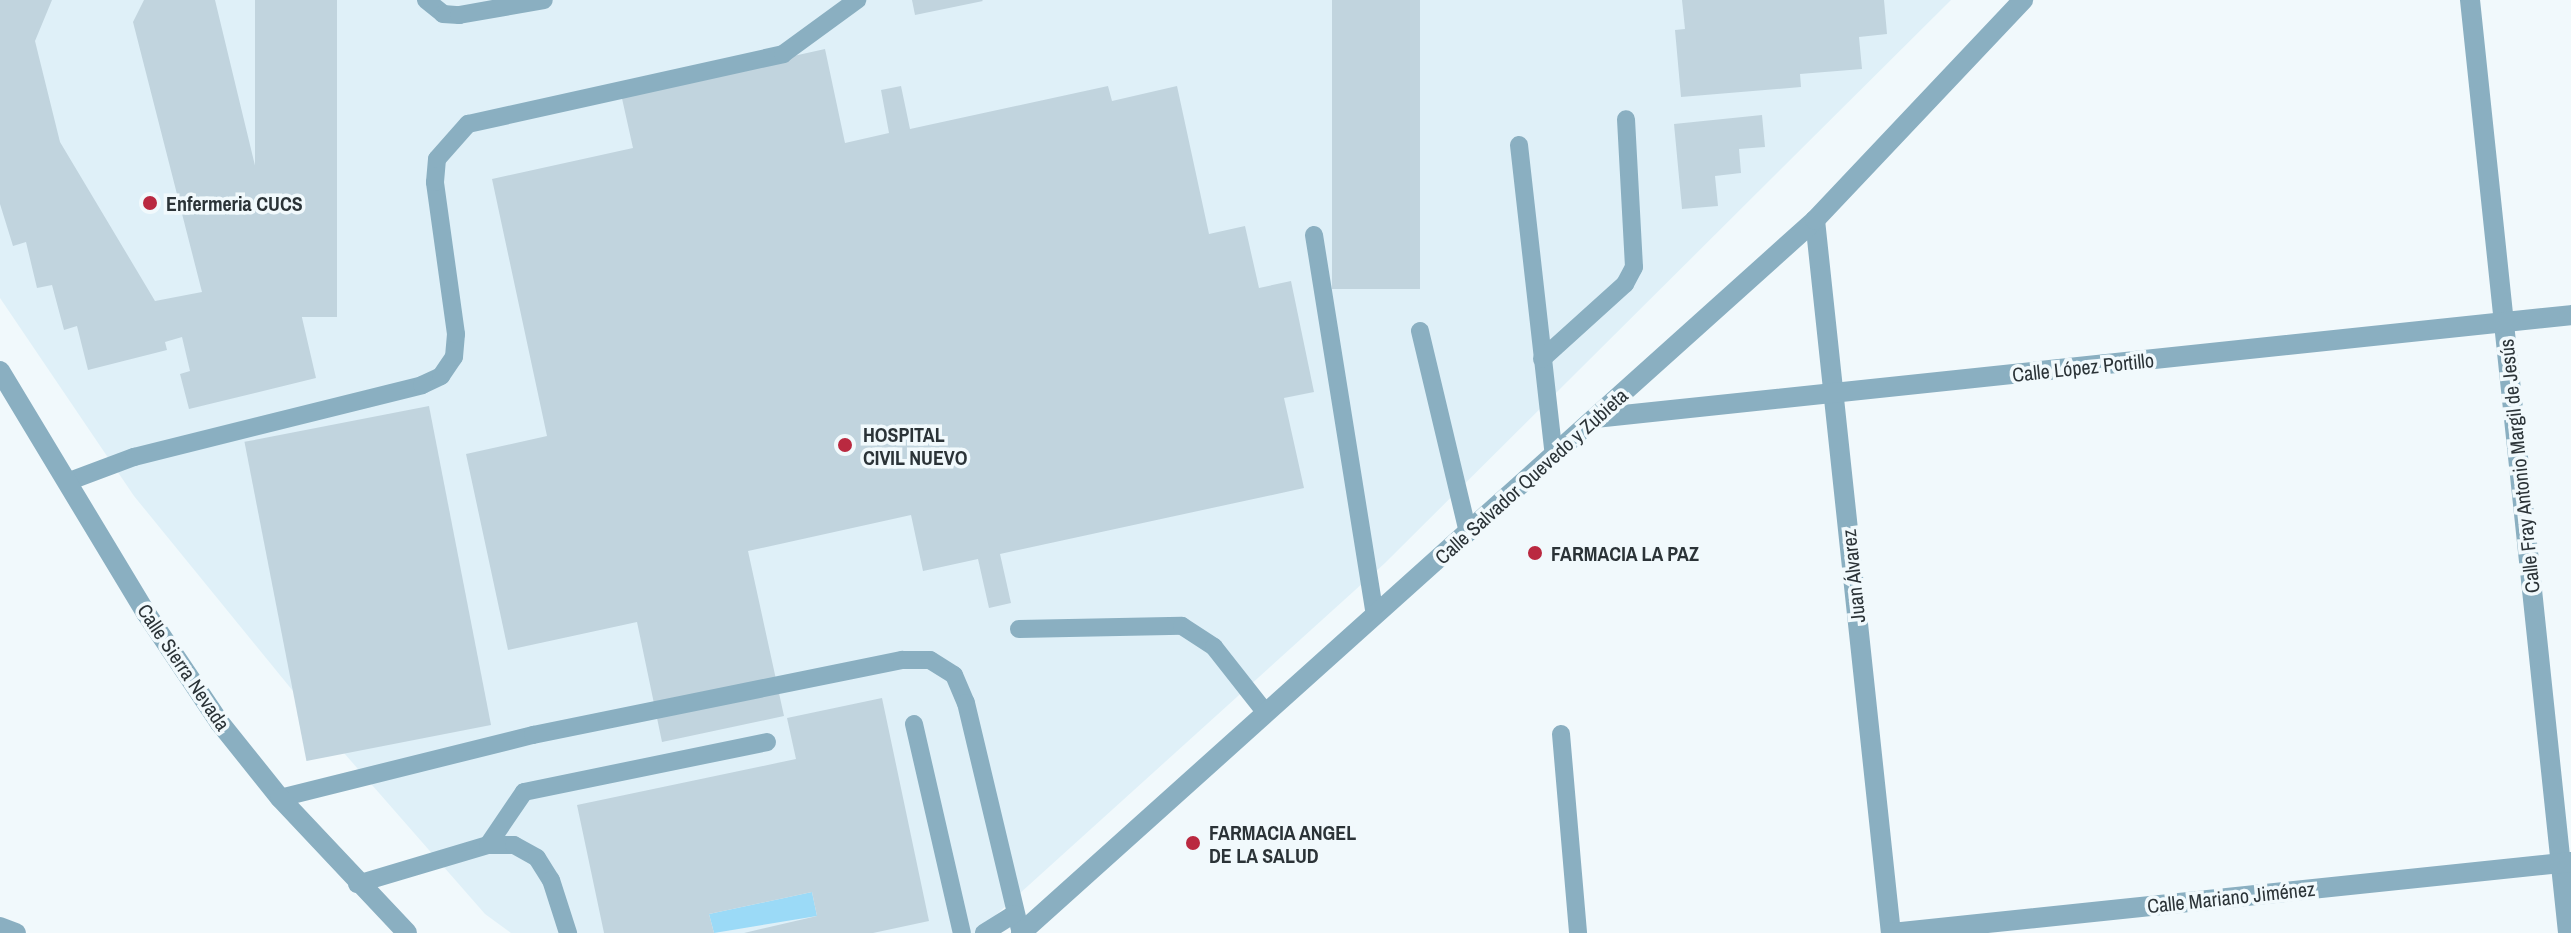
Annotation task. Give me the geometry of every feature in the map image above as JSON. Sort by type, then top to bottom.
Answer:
[{"type":"street","name":"Calle Salvador Quevedo y Zubieta","points":[[1019,927],[1266,713],[1815,220],[2023,0]]},
{"type":"street","name":"Calle Fray Antonio Margil de Jesús","points":[[2470,0],[2566,862],[2568,933]]},
{"type":"street","name":"Juan Álvarez","points":[[1815,220],[1891,933]]},
{"type":"street","name":"Calle López Portillo","points":[[1595,418],[2571,315]]},
{"type":"street","name":"Calle Sierra Nevada","points":[[0,371],[220,723],[280,798],[357,884],[407,933]]},
{"type":"street","name":"Calle Mariano Jiménez","points":[[1891,933],[2566,862]]},
{"type":"street","points":[[0,927],[16,933]]},
{"type":"lane","points":[[426,0],[443,14],[459,15],[544,0]]},
{"type":"lane","points":[[67,482],[134,457],[422,385],[441,376],[454,357],[456,334],[435,182],[437,159],[468,124],[783,54],[857,0]]},
{"type":"lane","points":[[1542,359],[1625,284],[1634,267],[1626,119]]},
{"type":"lane","points":[[1519,145],[1554,455]]},
{"type":"lane","points":[[1314,235],[1375,615]]},
{"type":"lane","points":[[1420,331],[1468,532]]},
{"type":"lane","points":[[1019,629],[1182,626],[1214,647],[1266,713]]},
{"type":"lane","points":[[280,798],[533,735],[902,660],[930,660],[954,675],[966,703],[1019,927],[984,933]]},
{"type":"lane","points":[[914,724],[962,933]]},
{"type":"lane","points":[[1561,734],[1578,933]]},
{"type":"lane","points":[[488,845],[524,792],[767,742]]},
{"type":"lane","points":[[357,884],[488,845],[514,845],[537,858],[551,880],[568,933]]},
{"type":"shaded area","name":"HOSPITAL CIVIL NUEVO","points":[[0,0],[1951,0],[1385,563],[976,933],[511,933],[485,914],[337,745],[134,496],[0,298]]},
{"type":"shaded area","points":[[812,892],[817,916],[714,933],[709,914]]},
{"type":"building","points":[[0,0],[52,0],[35,41],[60,142],[155,301],[202,292],[133,22],[144,0],[215,0],[287,298],[297,296],[316,378],[189,409],[180,374],[190,371],[182,337],[165,342],[167,350],[88,370],[77,326],[64,330],[52,285],[37,288],[26,242],[13,246],[0,204]]},
{"type":"building","points":[[255,0],[337,0],[337,317],[255,317]]},
{"type":"building","points":[[912,0],[982,0],[983,1],[915,15]]},
{"type":"building","points":[[1332,0],[1420,0],[1420,289],[1332,289]]},
{"type":"building","points":[[1682,0],[1884,0],[1887,34],[1859,37],[1862,69],[1800,74],[1801,87],[1681,97],[1675,30],[1685,29]]},
{"type":"building","points":[[825,49],[845,143],[889,133],[881,90],[901,86],[910,129],[1108,86],[1112,101],[1177,86],[1209,234],[1245,226],[1259,288],[1291,281],[1314,392],[1284,398],[1304,488],[1000,554],[1011,603],[989,608],[978,559],[923,571],[911,515],[748,551],[784,716],[662,742],[637,622],[508,650],[466,454],[547,436],[492,179],[633,148],[621,94]]},
{"type":"building","points":[[1762,115],[1765,147],[1739,149],[1741,173],[1715,176],[1718,206],[1682,209],[1674,124]]},
{"type":"building","points":[[429,406],[491,725],[306,761],[244,442]]},
{"type":"building","points":[[882,698],[929,921],[873,933],[744,933],[817,916],[812,892],[709,914],[714,933],[604,933],[577,805],[796,759],[787,718]]},
{"type":"place","name":"Enfermeria CUCS","points":[[150,203]]},
{"type":"place","name":"HOSPITAL CIVIL NUEVO","points":[[845,445]]},
{"type":"place","name":"FARMACIA LA PAZ","points":[[1535,553]]},
{"type":"place","name":"FARMACIA ANGEL DE LA SALUD","points":[[1193,843]]}]
